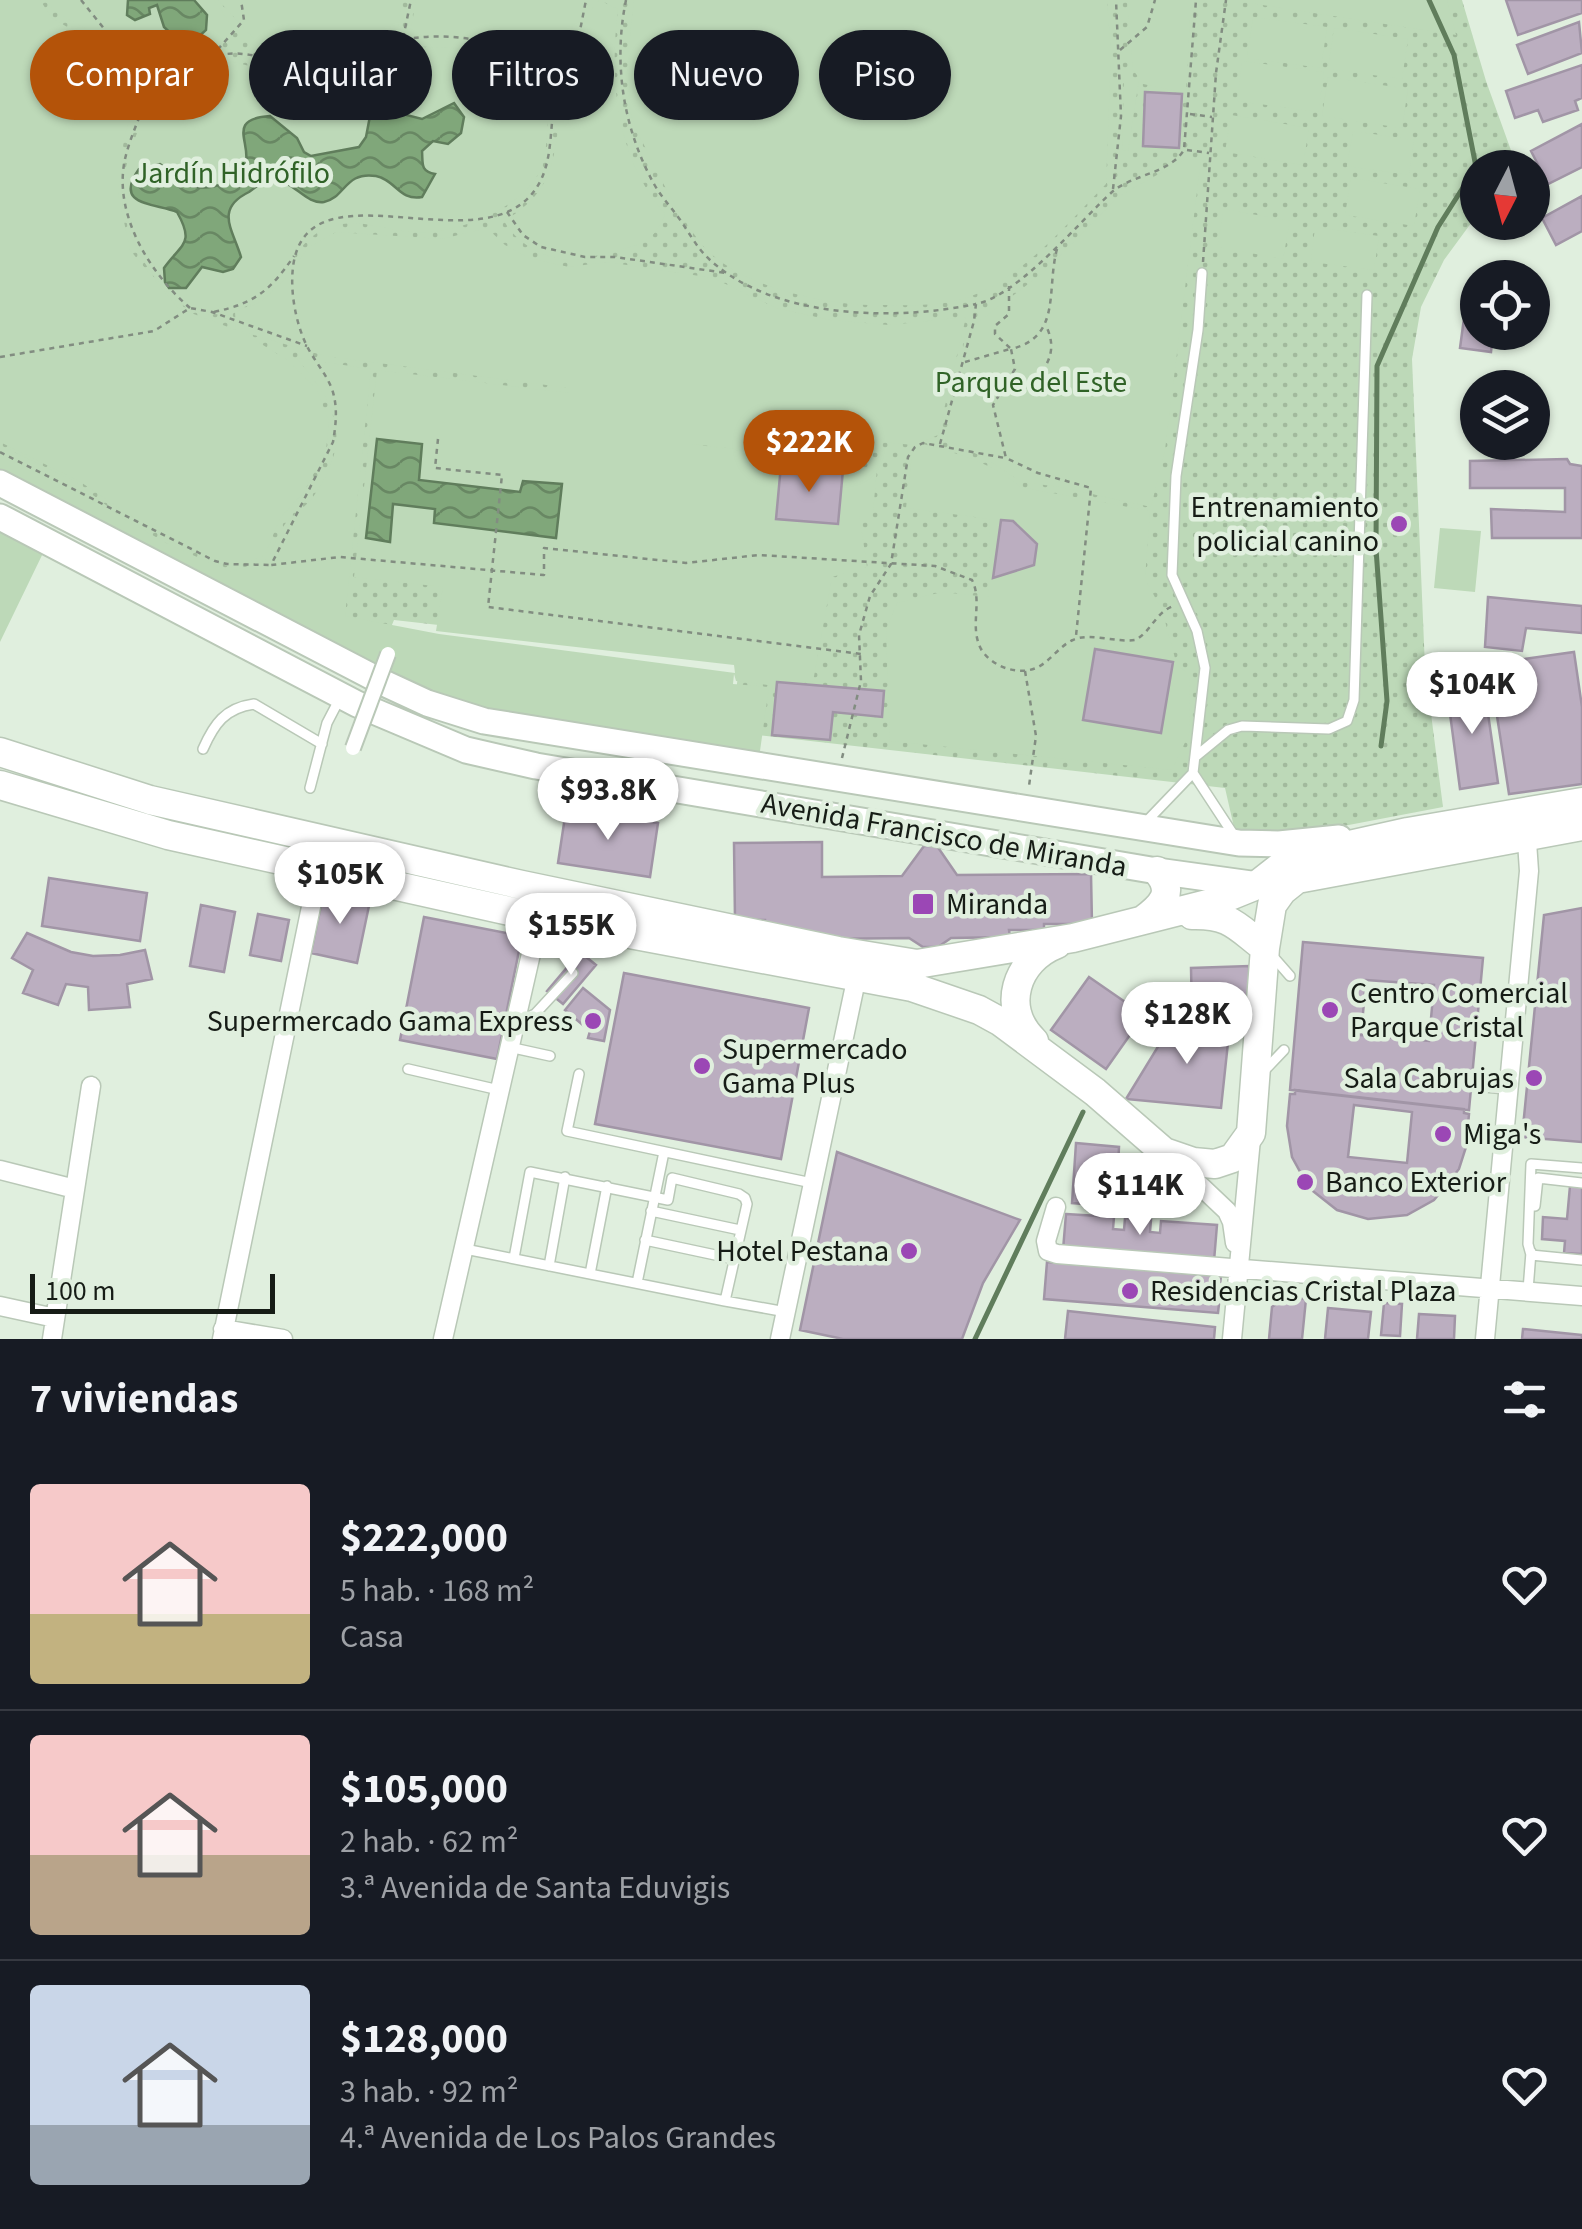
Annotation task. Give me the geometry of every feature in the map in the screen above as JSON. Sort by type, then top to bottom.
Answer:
[{"type":"main road","name":"Avenida Francisco de Miranda","points":[[0,483],[162,570],[427,703],[484,721],[1239,843],[1279,844],[1525,824],[1582,826]]},
{"type":"main road","name":"Avenida Francisco de Miranda","points":[[0,518],[341,696],[466,750],[536,766],[1257,885],[1297,879],[1525,824],[1582,802]]},
{"type":"main road","points":[[0,752],[150,800],[542,904]]},
{"type":"main road","points":[[0,784],[168,834],[319,868],[542,904],[858,966],[1002,1022],[1164,1152],[1193,1162],[1215,1164],[1233,1158],[1251,1133],[1265,948],[1272,906],[1297,879]]},
{"type":"main road","points":[[858,966],[917,964],[1072,938],[1142,921],[1215,902],[1257,885],[1305,855],[1408,832]]},
{"type":"main road","points":[[1142,921],[1161,907],[1166,896],[1164,880],[1156,871]]},
{"type":"main road","points":[[1142,921],[1186,915],[1216,916],[1240,926],[1265,948]]},
{"type":"main road","points":[[1056,1062],[1021,1024],[1014,995],[1034,956],[1072,938]]},
{"type":"street","points":[[354,748],[388,654]]},
{"type":"street","points":[[1486,1339],[1529,870],[1525,824]]},
{"type":"street","points":[[283,1339],[223,1334],[319,868]]},
{"type":"street","points":[[443,1339],[542,904]]},
{"type":"street","points":[[780,1339],[858,966]]},
{"type":"street","points":[[52,1339],[91,1086]]},
{"type":"street","points":[[1232,1339],[1251,1133]]},
{"type":"street","points":[[1164,1152],[1226,1211],[1232,1222],[1238,1266]]},
{"type":"street","points":[[0,1170],[75,1188]]},
{"type":"street","points":[[1056,1207],[1046,1241],[1048,1251],[1057,1254],[1582,1296]]},
{"type":"street","points":[[0,1306],[55,1318]]},
{"type":"lane","points":[[1202,272],[1172,521],[1172,575],[1198,631],[1205,668],[1194,773],[1239,843]]},
{"type":"lane","points":[[1195,757],[1228,730],[1242,726],[1330,729],[1348,721],[1354,700],[1367,295]]},
{"type":"lane","points":[[310,788],[341,696]]},
{"type":"lane","points":[[204,749],[222,716],[254,704],[322,744]]},
{"type":"lane","points":[[1140,828],[1194,773]]},
{"type":"lane","points":[[1265,948],[1290,976]]},
{"type":"lane","points":[[514,1024],[535,1014],[572,974]]},
{"type":"lane","points":[[509,1047],[550,1056]]},
{"type":"lane","points":[[1256,1079],[1284,1050]]},
{"type":"lane","points":[[408,1069],[499,1090]]},
{"type":"lane","points":[[578,1074],[568,1131],[812,1183]]},
{"type":"lane","points":[[1472,1086],[1510,1089]]},
{"type":"lane","points":[[637,1283],[664,1152]]},
{"type":"lane","points":[[1531,1256],[1532,1164],[1582,1168]]},
{"type":"lane","points":[[514,1258],[527,1176],[535,1171],[668,1200],[672,1178],[745,1198],[747,1204],[725,1301]]},
{"type":"lane","points":[[548,1266],[565,1177]]},
{"type":"lane","points":[[1528,1290],[1538,1178],[1582,1183]]},
{"type":"lane","points":[[590,1274],[607,1186]]},
{"type":"lane","points":[[651,1211],[740,1230]]},
{"type":"lane","points":[[645,1240],[734,1258]]},
{"type":"lane","points":[[465,1250],[786,1312]]},
{"type":"lane","points":[[1531,1256],[1582,1260]]},
{"type":"path","points":[[82,0],[106,30]]},
{"type":"path","points":[[229,37],[244,20],[242,0]]},
{"type":"path","points":[[405,30],[411,0]]},
{"type":"path","points":[[580,30],[586,0]]},
{"type":"path","points":[[626,0],[621,48],[627,118],[640,155],[693,245],[727,273],[772,294],[839,311],[935,312],[976,304],[1009,286],[1057,248],[1113,191],[1170,164],[1184,150],[1196,0]]},
{"type":"path","points":[[1113,191],[1121,116],[1116,0]]},
{"type":"path","points":[[1118,52],[1147,26],[1155,0]]},
{"type":"path","points":[[1202,272],[1212,117],[1226,0]]},
{"type":"path","points":[[1188,114],[1212,117]]},
{"type":"path","points":[[140,120],[123,175],[135,233],[155,274],[190,308],[307,346]]},
{"type":"path","points":[[212,312],[244,305],[269,288],[316,228],[354,214],[448,222],[507,210],[530,196],[546,168],[552,120]]},
{"type":"path","points":[[1184,150],[1210,153]]},
{"type":"path","points":[[507,210],[523,235],[541,247],[585,257],[614,257],[727,273]]},
{"type":"path","points":[[962,364],[1035,340],[1046,326],[1057,248]]},
{"type":"path","points":[[271,565],[333,442],[335,402],[324,370],[307,346],[298,323],[293,274],[296,252]]},
{"type":"path","points":[[1006,458],[993,405],[1015,369],[1011,349],[995,334],[995,326],[1009,314],[1009,286]]},
{"type":"path","points":[[940,444],[976,304]]},
{"type":"path","points":[[0,356],[154,330],[190,308]]},
{"type":"path","points":[[1034,379],[1050,358],[1052,339],[1046,326]]},
{"type":"path","points":[[438,439],[435,468],[502,475],[488,607],[861,654]]},
{"type":"path","points":[[840,780],[843,744],[861,682],[858,635],[870,596],[891,564],[908,458],[916,447],[940,444],[1006,458],[1028,470],[1092,488],[1076,638]]},
{"type":"path","points":[[0,452],[215,561],[244,566],[340,557],[544,574],[544,548],[686,563],[759,555],[936,566],[972,580],[977,591],[974,631],[982,650],[992,662],[1010,670],[1035,669],[1076,638],[1135,640],[1162,610],[1182,602]]},
{"type":"path","points":[[1025,670],[1036,736],[1025,810]]},
{"type":"green space","name":"Parque del Este","points":[[0,0],[1462,0],[1511,150],[1460,150],[1460,238],[1444,260],[1421,307],[1412,359],[1425,667],[1443,807],[1333,828],[1236,836],[1225,788],[731,732],[740,659],[394,620],[375,666],[0,458]]},
{"type":"green space","points":[[0,0],[40,0],[52,18],[72,30],[30,30],[30,120],[130,120],[118,193],[130,250],[178,308],[236,330],[235,312],[261,302],[309,247],[336,232],[442,239],[487,228],[505,245],[529,258],[569,267],[607,262],[713,278],[776,308],[830,320],[889,325],[966,317],[938,435],[920,443],[985,465],[1020,487],[1150,511],[1145,579],[1162,610],[1176,662],[1190,677],[1189,734],[1172,770],[890,741],[886,630],[897,603],[942,592],[988,597],[990,519],[906,508],[913,445],[777,432],[777,453],[691,444],[877,469],[873,512],[859,512],[867,567],[832,577],[813,682],[776,680],[775,686],[736,681],[734,674],[733,684],[769,687],[759,758],[484,716],[422,694],[0,473],[0,445],[76,482],[124,519],[170,545],[231,572],[268,559],[282,528],[313,497],[333,458],[336,440],[330,408],[296,358],[371,369],[345,616],[439,634],[735,673],[734,665],[436,631],[443,587],[354,577],[377,370],[569,393],[569,388],[325,356],[240,331],[289,361],[317,390],[329,422],[326,450],[304,492],[280,518],[265,555],[232,568],[170,542],[79,481],[0,442]]},
{"type":"green space","points":[[47,0],[214,0],[232,26],[228,30],[88,30],[54,11]]},
{"type":"green space","points":[[218,0],[401,0],[395,30],[249,30],[249,33]]},
{"type":"green space","points":[[416,0],[583,0],[590,7],[590,20],[599,0],[618,9],[615,63],[620,117],[636,168],[665,214],[650,238],[585,259],[560,259],[523,243],[504,221],[541,189],[552,164],[559,120],[614,120],[614,30],[452,30],[452,48],[432,47],[432,30],[411,30]]},
{"type":"green space","points":[[634,0],[1107,0],[1111,53],[1106,184],[1031,259],[997,283],[966,298],[927,305],[853,304],[780,290],[733,270],[699,241],[686,222],[669,193],[631,114],[629,43]]},
{"type":"green space","points":[[1127,0],[1191,0],[1186,93],[1139,80],[1128,151],[1122,150],[1124,78],[1139,78],[1133,70]]},
{"type":"green space","points":[[1447,0],[1456,35],[1236,1]]},
{"type":"green space","points":[[1253,17],[1327,27],[1321,68],[1247,58]]},
{"type":"green space","points":[[1334,28],[1408,39],[1402,79],[1328,69]]},
{"type":"green space","name":"Jardín Hidrófilo","points":[[432,52],[452,52],[452,120],[548,120],[544,160],[525,191],[490,215],[430,232],[352,223],[330,227],[308,240],[275,284],[255,302],[217,314],[188,309],[160,284],[137,248],[124,211],[123,182],[143,120],[229,120],[229,62],[249,67],[249,120],[432,120]]},
{"type":"green space","points":[[1242,61],[1324,72],[1318,112],[1237,101]]},
{"type":"green space","points":[[1328,77],[1408,89],[1402,128],[1322,116]]},
{"type":"green space","points":[[1231,115],[1309,128],[1303,165],[1225,152]]},
{"type":"green space","points":[[1353,131],[1414,140],[1409,175],[1347,166]]},
{"type":"green space","points":[[1201,159],[1165,450],[1151,507],[1021,482],[987,459],[947,440],[966,331],[1044,272],[1119,196],[1184,160]]},
{"type":"green space","points":[[1351,178],[1420,189],[1414,226],[1345,215]]},
{"type":"green space","points":[[1224,209],[1290,221],[1283,259],[1217,247]]},
{"type":"green space","points":[[1315,227],[1379,236],[1374,270],[1311,262]]},
{"type":"green space","points":[[0,527],[45,549],[0,642]]},
{"type":"green space","points":[[1440,528],[1481,531],[1475,592],[1434,588]]},
{"type":"water","points":[[128,0],[194,0],[207,15],[206,30],[167,30],[157,5],[149,8],[150,14],[135,20],[127,15]]},
{"type":"water","points":[[452,104],[452,120],[463,120],[461,133],[448,144],[433,141],[422,151],[425,169],[435,174],[422,197],[408,196],[383,178],[366,176],[351,181],[331,200],[317,202],[284,182],[268,180],[238,199],[229,213],[241,257],[233,269],[223,272],[202,267],[186,288],[169,288],[165,282],[164,268],[184,243],[185,231],[177,212],[134,197],[132,181],[139,169],[160,164],[187,184],[216,186],[243,169],[243,132],[252,120],[275,120],[311,156],[359,147],[369,120],[432,120],[432,114]]},
{"type":"water","points":[[377,439],[422,444],[419,480],[520,492],[523,481],[562,484],[556,538],[434,523],[435,509],[393,504],[390,542],[366,538]]},
{"type":"building","points":[[1506,0],[1582,0],[1582,13],[1518,35]]},
{"type":"building","points":[[1579,22],[1582,53],[1528,74],[1517,45]]},
{"type":"building","points":[[1582,65],[1582,98],[1575,101],[1578,110],[1543,122],[1538,110],[1515,118],[1506,91]]},
{"type":"building","points":[[1145,92],[1182,94],[1179,148],[1143,146]]},
{"type":"building","points":[[1582,124],[1582,167],[1550,183],[1550,150],[1533,150]]},
{"type":"building","points":[[1582,196],[1582,231],[1556,245],[1550,233],[1550,214]]},
{"type":"building","points":[[1567,459],[1570,464],[1582,466],[1582,538],[1492,538],[1491,509],[1565,512],[1565,488],[1470,488],[1470,461]]},
{"type":"building","points":[[781,465],[843,470],[838,524],[776,519]]},
{"type":"building","points":[[1001,520],[1013,521],[1037,544],[1034,565],[993,578]]},
{"type":"building","points":[[1488,597],[1582,606],[1582,633],[1526,628],[1522,651],[1485,647]]},
{"type":"building","points":[[1095,649],[1173,662],[1161,733],[1083,720]]},
{"type":"building","points":[[1574,652],[1582,707],[1582,784],[1509,794],[1489,664]]},
{"type":"building","points":[[777,682],[884,691],[882,717],[833,712],[830,740],[772,735]]},
{"type":"building","points":[[1484,686],[1498,783],[1460,789],[1447,691]]},
{"type":"building","points":[[566,810],[658,823],[650,877],[558,863]]},
{"type":"building","points":[[822,842],[822,877],[902,876],[924,846],[937,846],[957,875],[1091,874],[1092,924],[1044,924],[1044,930],[1009,930],[1010,937],[951,938],[938,947],[923,947],[909,938],[815,939],[765,933],[765,920],[735,920],[734,843]]},
{"type":"building","points":[[49,878],[147,893],[140,941],[42,926]]},
{"type":"building","points":[[324,891],[370,901],[357,963],[311,953]]},
{"type":"building","points":[[201,905],[235,912],[224,972],[190,966]]},
{"type":"building","points":[[1582,908],[1582,1142],[1522,1137],[1544,915]]},
{"type":"building","points":[[258,914],[289,920],[281,961],[250,955]]},
{"type":"building","points":[[424,917],[522,936],[497,1059],[400,1040]]},
{"type":"building","points":[[27,933],[71,952],[93,956],[145,950],[152,979],[127,984],[130,1007],[89,1010],[88,987],[66,984],[58,1005],[23,993],[33,970],[12,958]]},
{"type":"building","name":"Centro Comercial Parque Cristal","points":[[1303,942],[1483,958],[1469,1110],[1290,1090]],"holes":[[[1366,980],[1434,985],[1429,1041],[1361,1035]]]},
{"type":"building","points":[[580,952],[596,965],[563,1004],[547,991]]},
{"type":"building","points":[[1249,966],[1250,1012],[1192,1014],[1191,968]]},
{"type":"building","name":"Supermercado Gama Plus","points":[[624,973],[809,1008],[781,1159],[595,1124]]},
{"type":"building","points":[[1089,977],[1144,1015],[1106,1069],[1051,1030]]},
{"type":"building","name":"Supermercado Gama Express","points":[[583,988],[610,1010],[604,1041],[588,1038],[590,1031],[565,1010]]},
{"type":"building","points":[[1185,1022],[1230,1024],[1221,1108],[1126,1099],[1162,1040]]},
{"type":"building","name":"Centro Comercial Parque Cristal","points":[[1295,1090],[1464,1109],[1469,1114],[1459,1169],[1434,1200],[1407,1215],[1368,1219],[1337,1210],[1309,1188],[1292,1157],[1287,1126],[1290,1094],[1295,1094]],"holes":[[[1354,1105],[1412,1112],[1407,1163],[1348,1157]]]},
{"type":"building","points":[[1076,1143],[1119,1147],[1118,1167],[1147,1170],[1145,1191],[1171,1193],[1170,1211],[1072,1203]]},
{"type":"building","name":"Hotel Pestana","points":[[837,1152],[1020,1220],[983,1283],[962,1339],[843,1339],[800,1330]]},
{"type":"building","points":[[1570,1186],[1582,1187],[1582,1254],[1564,1253],[1565,1241],[1542,1239],[1543,1217],[1567,1219]]},
{"type":"building","points":[[1066,1214],[1114,1217],[1113,1229],[1124,1230],[1125,1218],[1151,1220],[1150,1232],[1160,1233],[1161,1221],[1217,1225],[1214,1261],[1063,1250]]},
{"type":"building","name":"Residencias Cristal Plaza","points":[[1047,1262],[1221,1276],[1220,1284],[1215,1284],[1213,1303],[1219,1304],[1218,1313],[1044,1299]]},
{"type":"building","points":[[1285,1298],[1306,1299],[1302,1339],[1269,1339],[1272,1307]]},
{"type":"building","points":[[1384,1303],[1402,1304],[1400,1336],[1381,1335]]},
{"type":"building","points":[[1328,1308],[1371,1312],[1368,1339],[1325,1339]]},
{"type":"building","points":[[1068,1311],[1215,1327],[1214,1339],[1065,1339]]},
{"type":"building","points":[[1419,1314],[1455,1316],[1454,1339],[1417,1339]]},
{"type":"building","points":[[1523,1329],[1582,1335],[1582,1339],[1522,1339]]},
{"type":"waterway","points":[[1381,746],[1387,701],[1376,549],[1377,366],[1438,227],[1476,167],[1454,55],[1429,0]]},
{"type":"waterway","points":[[975,1339],[1083,1112]]},
{"type":"place","name":"Entrenamiento policial canino","points":[[1399,524]]},
{"type":"place","name":"Miranda","points":[[923,904]]},
{"type":"place","name":"Centro Comercial Parque Cristal","points":[[1330,1010]]},
{"type":"place","name":"Supermercado Gama Express","points":[[593,1021]]},
{"type":"place","name":"Supermercado Gama Plus","points":[[702,1066]]},
{"type":"place","name":"Sala Cabrujas","points":[[1534,1078]]},
{"type":"place","name":"Miga's","points":[[1443,1134]]},
{"type":"place","name":"Banco Exterior","points":[[1305,1182]]},
{"type":"place","name":"Hotel Pestana","points":[[909,1251]]},
{"type":"place","name":"Residencias Cristal Plaza","points":[[1130,1291]]}]
